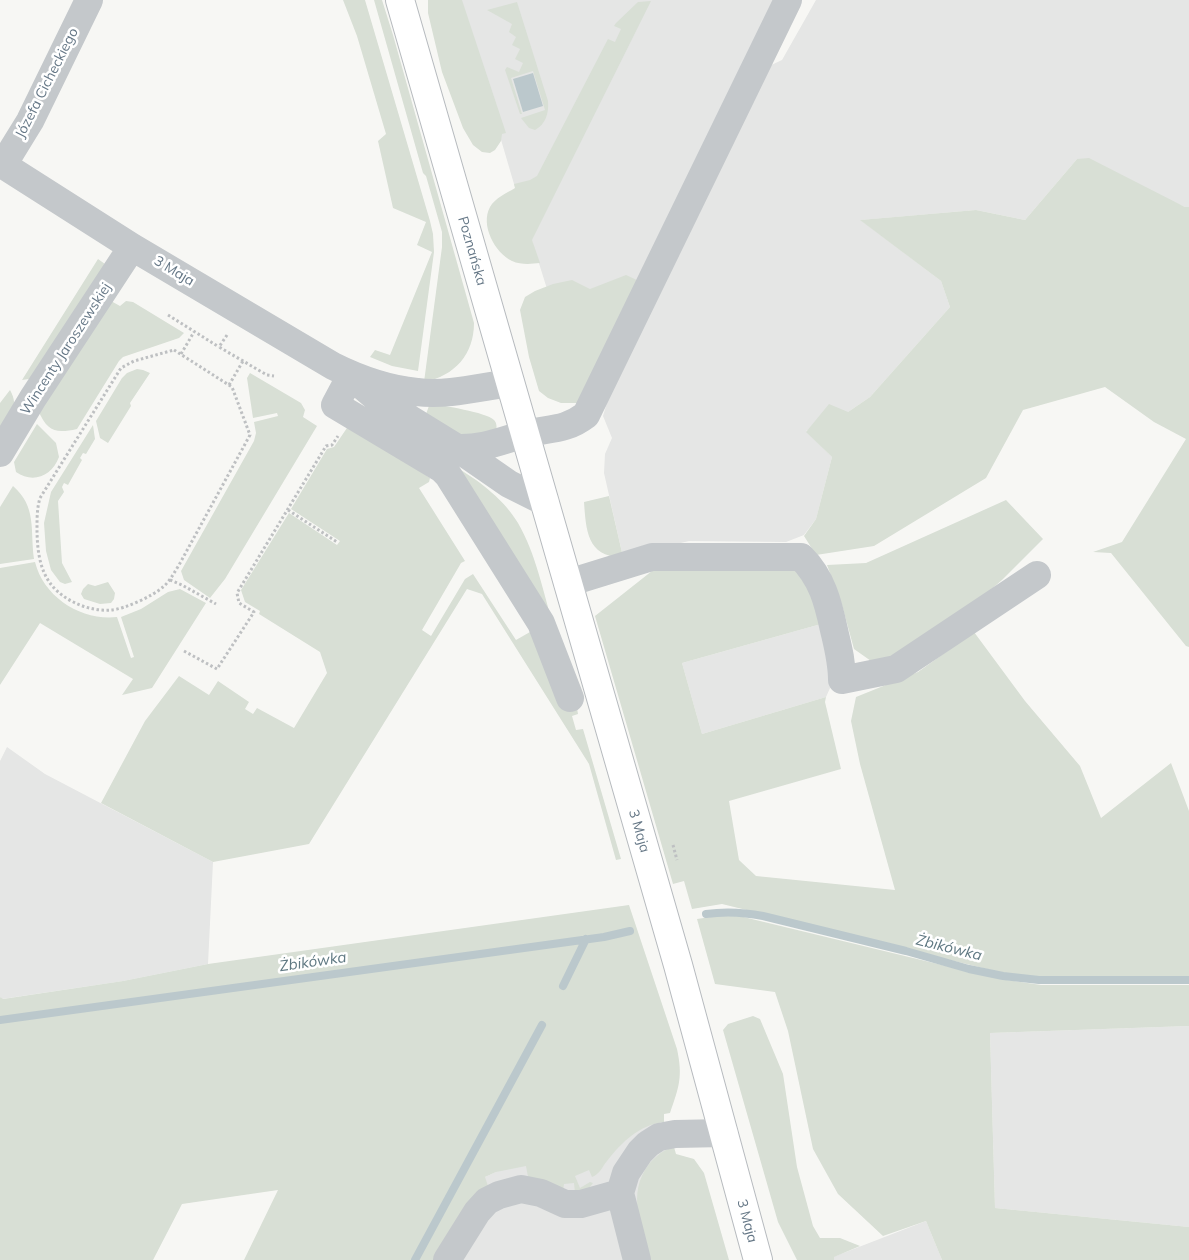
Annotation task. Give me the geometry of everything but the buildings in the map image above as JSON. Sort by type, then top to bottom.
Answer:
[{"type":"main road","name":"Poznańska","points":[[400,0],[545,502]]},
{"type":"main road","name":"3 Maja","points":[[545,502],[681,975],[758,1260]]},
{"type":"street","name":"Józefa Cicheckiego","points":[[1,164],[30,120],[89,0]]},
{"type":"street","points":[[457,448],[485,447],[525,434],[568,426],[586,414],[788,0]]},
{"type":"street","name":"3 Maja","points":[[1,164],[132,247],[351,375],[387,386],[418,392],[441,392],[510,384]]},
{"type":"street","name":"Wincenty Jaroszewskiej","points":[[0,453],[33,398],[132,247]]},
{"type":"street","name":"3 Maja","points":[[351,375],[379,400],[457,448],[509,484],[545,502]]},
{"type":"street","points":[[351,375],[335,405],[442,469],[448,475],[541,623],[570,698]]},
{"type":"street","points":[[568,583],[652,557],[802,557],[811,567],[826,594],[842,663],[842,680],[896,669],[1037,575]]},
{"type":"street","points":[[637,1260],[620,1193],[626,1173],[640,1152],[648,1144],[659,1138],[675,1134],[724,1133]]},
{"type":"street","points":[[447,1260],[477,1212],[487,1201],[498,1195],[520,1188],[541,1193],[565,1204],[581,1204],[620,1193]]},
{"type":"path","points":[[168,315],[267,375],[274,376]]},
{"type":"path","points":[[181,354],[194,332]]},
{"type":"path","points":[[219,347],[225,337]]},
{"type":"path","points":[[174,350],[229,385],[232,387],[250,435],[170,580],[161,589],[143,599],[113,610],[102,610],[72,602],[51,584],[45,573],[38,549],[38,509],[40,498],[121,368],[134,361],[174,350]]},
{"type":"path","points":[[229,385],[243,361]]},
{"type":"path","points":[[184,651],[217,670],[254,612],[239,603],[237,593],[326,446],[332,445],[336,438]]},
{"type":"path","points":[[288,510],[338,542]]},
{"type":"path","points":[[170,580],[216,604]]},
{"type":"shaded area","points":[[343,0],[365,0],[433,234],[434,252],[418,371],[392,366],[370,357],[375,350],[390,355],[432,252],[417,245],[426,222],[393,208],[378,141],[386,134],[357,36]]},
{"type":"shaded area","points":[[374,0],[382,0],[393,35],[474,323],[471,344],[461,362],[445,375],[424,382],[442,247],[442,232],[426,176],[423,173]]},
{"type":"shaded area","points":[[428,0],[462,0],[506,133],[502,134],[501,141],[495,150],[490,153],[482,152],[473,145],[463,128],[442,72],[428,13]]},
{"type":"shaded area","points":[[460,0],[777,0],[582,400],[514,184]]},
{"type":"shaded area","points":[[816,0],[1189,0],[1189,207],[1185,207],[1077,159],[1025,220],[976,210],[861,220],[941,281],[950,307],[870,397],[848,412],[806,431],[832,457],[816,519],[804,535],[786,542],[689,541],[623,557],[604,473],[605,454],[612,438],[603,416],[612,386],[767,67],[782,60]]},
{"type":"shaded area","points":[[651,1],[532,240],[540,263],[522,264],[512,261],[500,252],[491,238],[487,222],[487,214],[490,207],[498,198],[515,188],[514,184],[537,176],[608,39],[615,42],[621,29],[614,26],[638,2]]},
{"type":"shaded area","points":[[517,2],[548,101],[546,118],[542,125],[535,130],[529,128],[521,118],[545,110],[533,71],[511,78],[522,114],[520,114],[505,70],[507,67],[519,72],[523,63],[515,59],[520,49],[512,45],[516,37],[509,32],[512,24],[487,10]]},
{"type":"shaded area","points":[[533,73],[543,106],[523,112],[513,79]]},
{"type":"shaded area","points":[[1089,158],[1185,207],[1189,207],[1189,647],[1186,646],[1111,553],[1093,552],[1122,542],[1186,439],[1154,422],[1105,387],[1023,410],[986,478],[874,546],[816,555],[804,536],[816,519],[832,457],[806,432],[829,404],[848,412],[870,397],[950,307],[941,281],[860,220],[976,210],[1025,220],[1077,159]]},
{"type":"shaded area","points":[[98,259],[105,264],[35,378],[22,380]]},
{"type":"shaded area","points":[[626,275],[639,281],[577,403],[561,403],[548,398],[539,391],[529,357],[520,310],[525,297],[553,284],[572,280],[590,289]]},
{"type":"shaded area","points":[[111,301],[120,306],[126,301],[133,302],[184,333],[179,338],[123,357],[77,429],[57,431],[48,427],[38,410]]},
{"type":"shaded area","points":[[137,369],[150,373],[130,403],[131,406],[108,443],[100,438],[96,421],[122,378],[127,373]]},
{"type":"shaded area","points":[[250,373],[301,403],[305,410],[303,417],[317,426],[225,579],[210,598],[184,580],[181,571],[254,441],[256,433],[254,422],[278,416],[277,413],[253,418],[247,378]]},
{"type":"shaded area","points":[[10,390],[13,396],[14,407],[0,431],[0,403]]},
{"type":"shaded area","points":[[430,403],[489,417],[496,423],[496,432],[461,437],[425,417]]},
{"type":"shaded area","points":[[37,424],[56,443],[59,457],[56,464],[47,473],[35,478],[22,476],[16,472],[14,462]]},
{"type":"shaded area","points":[[93,425],[95,439],[86,454],[83,453],[80,458],[82,460],[68,485],[64,483],[62,487],[64,492],[58,501],[62,563],[72,582],[65,584],[60,582],[51,570],[46,551],[44,523],[51,492]]},
{"type":"shaded area","points":[[349,425],[430,478],[429,482],[419,488],[465,561],[461,563],[422,630],[431,636],[465,579],[473,574],[516,640],[530,632],[576,703],[578,714],[572,716],[576,730],[583,729],[621,859],[616,860],[589,764],[482,594],[467,589],[309,844],[213,862],[101,803],[145,721],[179,676],[209,695],[218,681],[249,702],[245,709],[253,714],[257,708],[294,728],[327,673],[320,652],[259,614],[260,611],[245,602],[241,590],[289,513],[337,545],[340,541],[291,509],[327,449],[334,447]]},
{"type":"shaded area","points":[[459,469],[492,493],[518,523],[530,547],[553,625]]},
{"type":"shaded area","points":[[13,486],[21,494],[29,510],[34,559],[0,564],[0,507]]},
{"type":"shaded area","points":[[609,496],[623,557],[602,553],[595,547],[588,532],[584,502]]},
{"type":"shaded area","points":[[1006,500],[1043,539],[1002,580],[956,620],[889,661],[871,661],[854,649],[842,605],[827,565],[866,563]]},
{"type":"shaded area","points":[[35,562],[47,586],[66,604],[78,611],[91,615],[117,617],[131,658],[134,657],[121,617],[141,609],[168,592],[180,589],[206,603],[152,688],[122,695],[133,679],[40,623],[0,685],[0,568]]},
{"type":"shaded area","points":[[657,567],[801,568],[821,624],[682,663],[702,734],[826,697],[825,702],[841,769],[729,801],[739,860],[756,876],[895,890],[860,764],[851,721],[856,697],[918,672],[974,632],[1025,701],[1080,766],[1101,818],[1171,763],[1189,811],[1189,977],[1039,978],[1003,973],[722,904],[692,909],[684,881],[673,884],[595,616]]},
{"type":"shaded area","points":[[108,582],[115,593],[111,603],[100,604],[84,599],[81,594],[88,584],[95,586]]},
{"type":"shaded area","points":[[821,624],[835,677],[826,697],[702,734],[682,663]]},
{"type":"shaded area","points":[[7,747],[45,774],[213,862],[208,964],[123,981],[2,999],[0,997],[0,761]]},
{"type":"shaded area","points":[[629,905],[677,1049],[680,1075],[676,1096],[670,1113],[664,1114],[664,1122],[647,1127],[632,1136],[619,1147],[595,1176],[592,1177],[589,1170],[575,1176],[580,1188],[590,1182],[593,1183],[589,1188],[575,1193],[574,1183],[564,1184],[563,1191],[528,1177],[526,1166],[496,1172],[485,1177],[488,1186],[437,1260],[244,1260],[278,1190],[182,1204],[153,1260],[0,1260],[0,997],[3,999],[123,981],[208,964]]},
{"type":"shaded area","points":[[731,914],[1000,979],[1041,985],[1189,985],[1189,1026],[990,1033],[995,1208],[1189,1227],[1189,1260],[942,1260],[926,1221],[883,1236],[838,1194],[813,1149],[788,1031],[775,992],[715,984],[697,919]]},
{"type":"shaded area","points":[[753,1016],[760,1019],[783,1074],[797,1167],[813,1226],[820,1238],[840,1238],[860,1246],[834,1257],[834,1260],[797,1260],[778,1222],[723,1030],[728,1024]]},
{"type":"shaded area","points":[[1189,1026],[1189,1227],[995,1208],[990,1033]]},
{"type":"shaded area","points":[[653,1099],[700,1260],[437,1260],[485,1177]]},
{"type":"shaded area","points":[[674,1147],[676,1154],[694,1159],[704,1173],[729,1260],[649,1260],[638,1211],[638,1187],[642,1175],[654,1158],[667,1149]]},
{"type":"shaded area","points":[[926,1221],[942,1260],[834,1260],[833,1257]]},
{"type":"waterway","name":"Żbikówka","points":[[706,914],[734,912],[763,916],[1003,976],[1039,980],[1189,980]]},
{"type":"waterway","name":"Żbikówka","points":[[0,1020],[604,937],[630,931]]},
{"type":"waterway","points":[[563,986],[586,939]]},
{"type":"waterway","points":[[415,1260],[542,1025]]}]
